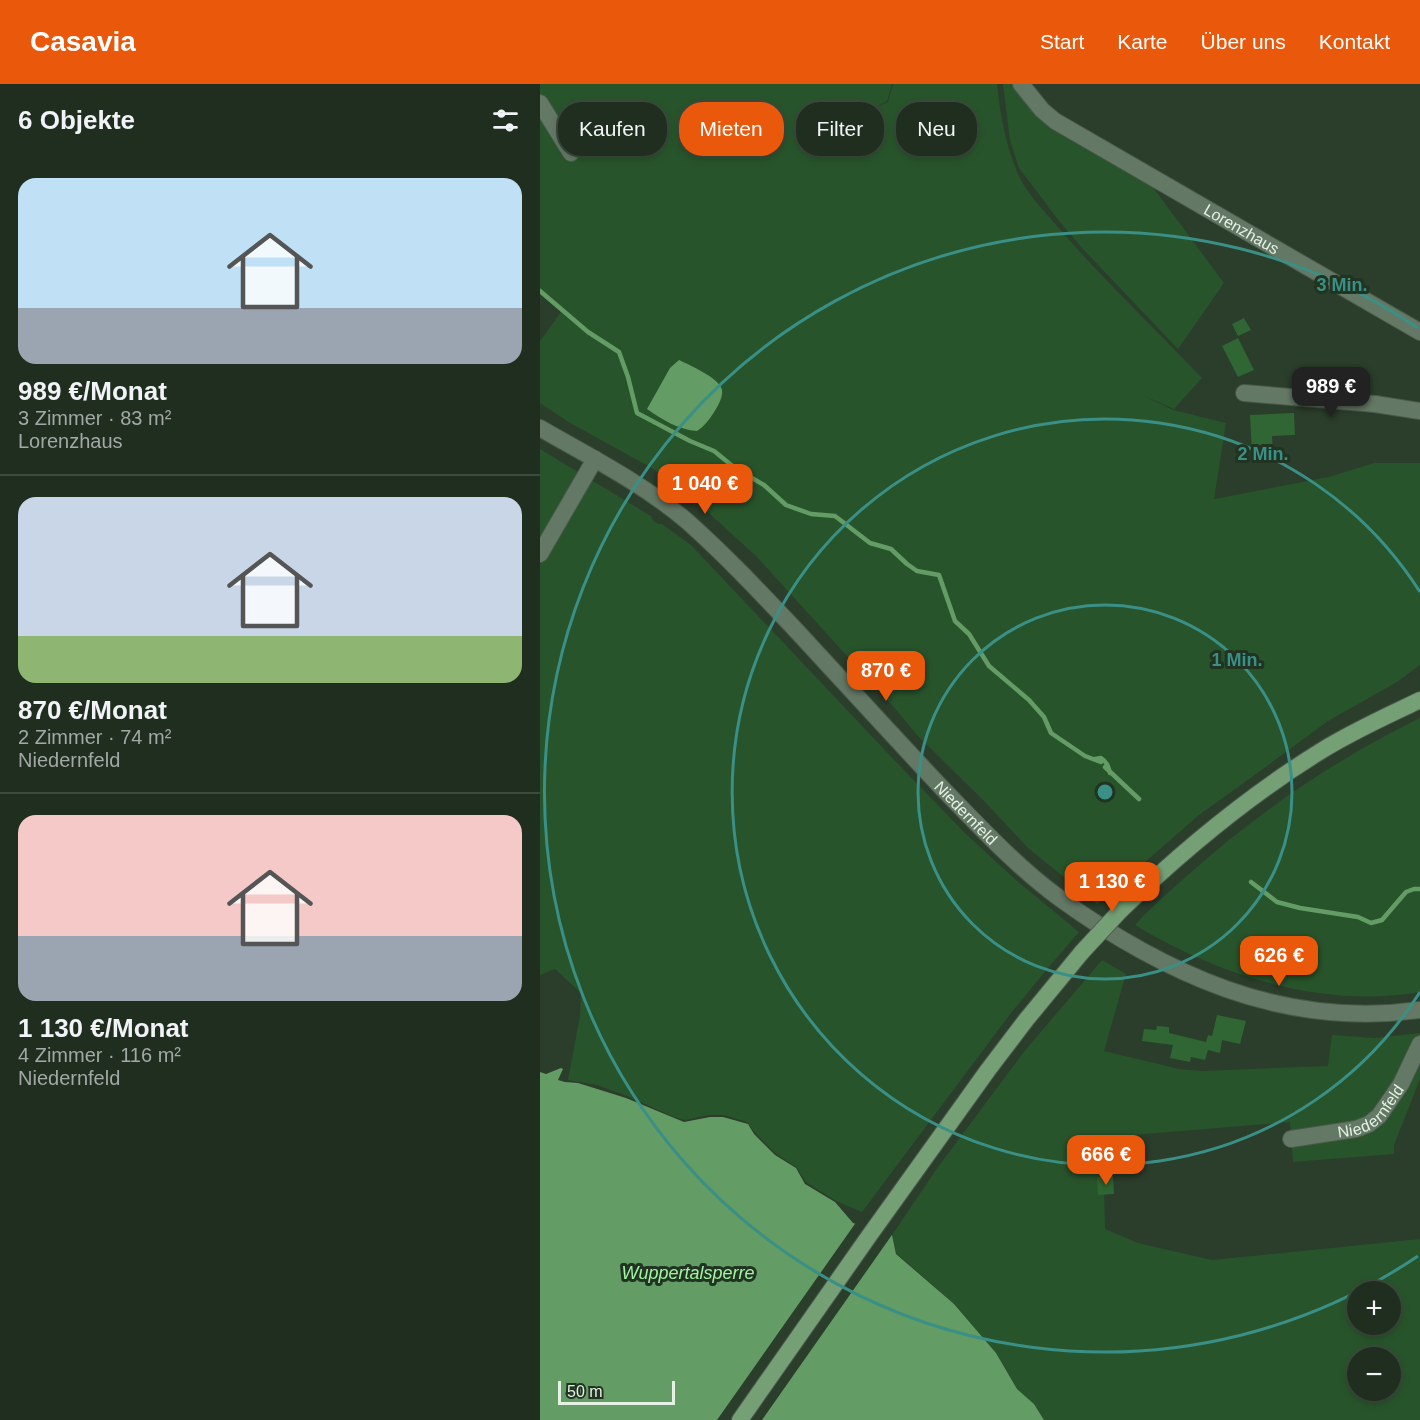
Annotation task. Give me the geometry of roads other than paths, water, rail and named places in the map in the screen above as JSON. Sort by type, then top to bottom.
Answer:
[{"type":"main road","points":[[740,1420],[1013,1036],[1082,952],[1120,911],[1220,822],[1272,782],[1323,749],[1420,700]]},
{"type":"street","name":"Lorenzhaus","points":[[1021,84],[1042,110],[1055,121],[1420,333]]},
{"type":"street","points":[[540,104],[558,132]]},
{"type":"street","points":[[1244,393],[1375,404],[1420,411]]},
{"type":"street","name":"Niedernfeld","points":[[540,428],[595,459],[669,507],[719,551],[976,823],[1048,889],[1124,942],[1169,966],[1210,983],[1265,1001],[1302,1009],[1342,1013],[1389,1013],[1420,1010]]},
{"type":"street","points":[[540,554],[595,459]]},
{"type":"street","name":"Niedernfeld","points":[[1291,1140],[1356,1129],[1369,1124],[1379,1116],[1392,1099],[1420,1044]]},
{"type":"water","points":[[679,360],[716,381],[722,390],[716,409],[706,424],[697,431],[677,426],[647,409],[670,368]]},
{"type":"water","name":"Wuppertalsperre","points":[[563,1069],[558,1080],[578,1083],[626,1098],[684,1122],[723,1117],[748,1124],[754,1134],[775,1155],[796,1168],[805,1184],[835,1202],[853,1223],[892,1235],[896,1254],[954,1304],[996,1353],[1017,1389],[1034,1404],[1044,1420],[540,1420],[540,1072],[546,1074]]},
{"type":"waterway","points":[[540,291],[588,332],[619,352],[637,413],[714,451],[735,468],[764,485],[786,505],[811,514],[835,516],[870,543],[891,549],[917,571],[939,575],[955,621],[969,634],[989,666],[1029,700],[1044,717],[1051,733],[1085,756],[1101,762]]},
{"type":"waterway","points":[[1095,759],[1101,758],[1107,764],[1110,773]]},
{"type":"waterway","points":[[1105,767],[1139,799]]},
{"type":"waterway","points":[[1251,882],[1277,902],[1358,917],[1371,923],[1382,920],[1406,892],[1420,889]]}]
